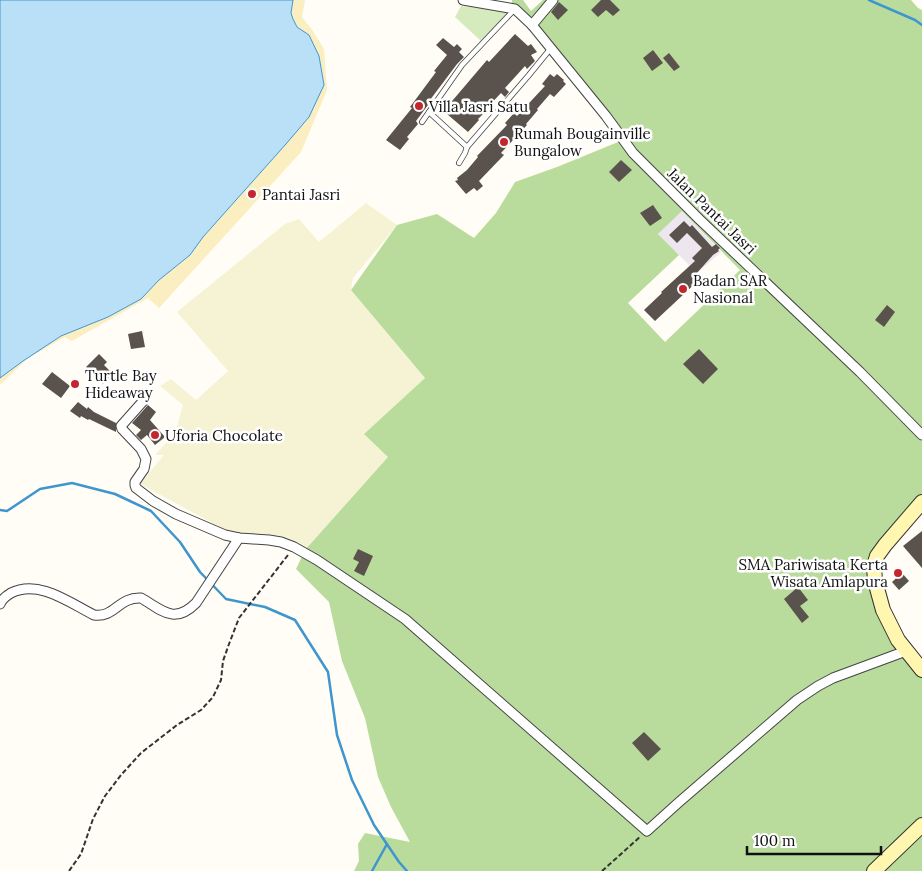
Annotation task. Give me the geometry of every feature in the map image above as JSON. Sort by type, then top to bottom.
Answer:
[{"type":"street","points":[[463,0],[515,9]]},
{"type":"street","points":[[532,25],[553,0]]},
{"type":"street","name":"Jalan Pantai Jasri","points":[[515,9],[532,25],[606,116],[633,153],[860,372],[922,435]]},
{"type":"street","points":[[145,399],[121,426],[141,449],[146,460],[144,469],[135,482],[136,488],[153,501],[176,514],[225,535],[281,542],[294,547],[317,560],[405,619],[647,831],[797,700],[833,678],[906,651]]},
{"type":"street","points":[[922,502],[885,545],[877,556],[874,566],[874,581],[883,610],[898,640],[922,670]]},
{"type":"street","points":[[0,604],[1,601],[13,592],[31,589],[55,594],[94,615],[105,615],[124,601],[137,598],[141,598],[162,611],[173,615],[184,612],[200,596],[239,538]]},
{"type":"street","points":[[874,871],[922,825]]},
{"type":"lane","points":[[422,122],[462,65],[515,9]]},
{"type":"lane","points":[[458,163],[467,147],[550,48]]},
{"type":"lane","points":[[429,112],[467,147]]},
{"type":"path","points":[[68,871],[81,854],[93,819],[105,796],[121,775],[141,753],[177,725],[201,710],[213,696],[221,680],[224,661],[239,618],[294,547]]},
{"type":"path","points":[[602,871],[647,831]]},
{"type":"shaded area","points":[[366,203],[397,225],[353,278],[351,290],[425,378],[365,433],[389,456],[305,550],[292,542],[261,534],[233,534],[140,484],[164,455],[155,455],[175,433],[183,405],[160,386],[171,379],[196,400],[228,371],[177,312],[285,224],[299,219],[319,242]]},
{"type":"shaded area","points":[[682,211],[721,252],[697,273],[658,234]]},
{"type":"green space","points":[[512,0],[523,0],[531,11],[543,0],[911,0],[922,10],[922,505],[876,559],[891,615],[922,660],[922,871],[354,871],[359,861],[358,844],[365,833],[410,842],[391,807],[378,777],[365,718],[342,661],[329,602],[296,569],[305,550],[388,457],[364,434],[425,378],[351,290],[397,225],[437,214],[474,238],[496,213],[515,182],[623,140],[512,8]],"holes":[[[682,211],[740,270],[665,342],[628,303],[679,255],[658,234]]]},
{"type":"green space","points":[[461,6],[504,10],[507,13],[481,41],[455,17]]},
{"type":"sand","name":"Pantai Jasri","points":[[293,0],[305,0],[302,17],[324,49],[327,90],[301,152],[159,308],[148,298],[72,341],[65,337],[29,357],[61,336],[108,317],[141,299],[159,280],[190,255],[203,237],[286,144],[309,35],[296,24],[292,17]]},
{"type":"sand","points":[[29,357],[0,385],[0,378]]},
{"type":"water","points":[[0,0],[293,0],[291,13],[293,19],[297,27],[309,35],[319,56],[324,85],[309,117],[203,237],[190,255],[159,280],[141,299],[108,317],[61,336],[0,378]]},
{"type":"building","points":[[601,0],[610,0],[620,10],[613,16],[606,10],[598,17],[591,10]]},
{"type":"building","points":[[559,2],[568,10],[558,20],[551,12]]},
{"type":"building","points":[[515,34],[528,46],[531,44],[537,52],[531,55],[535,61],[527,69],[525,66],[505,88],[509,92],[505,97],[501,93],[468,132],[447,114],[451,111],[447,107],[487,60],[489,62]]},
{"type":"building","points":[[443,38],[454,47],[457,44],[462,49],[459,52],[464,57],[427,104],[416,121],[418,124],[407,137],[409,139],[400,150],[386,140],[412,108],[410,107],[447,55],[436,45]]},
{"type":"building","points":[[653,50],[663,63],[652,71],[643,58]]},
{"type":"building","points":[[669,53],[680,67],[674,71],[663,58]]},
{"type":"building","points":[[550,74],[554,77],[557,74],[566,84],[554,97],[550,94],[537,109],[527,125],[501,153],[504,155],[479,181],[483,186],[477,191],[474,188],[466,194],[455,181],[458,180],[457,178],[467,170],[477,156],[507,125],[505,123],[514,113],[517,116],[545,86],[542,84]]},
{"type":"building","points":[[621,160],[632,170],[619,182],[609,172]]},
{"type":"building","points":[[653,205],[662,218],[650,226],[640,213]]},
{"type":"building","points":[[684,221],[690,227],[692,225],[712,247],[716,244],[720,248],[696,274],[700,279],[655,321],[644,310],[695,261],[692,258],[702,248],[687,233],[677,243],[669,235]]},
{"type":"building","points":[[887,305],[895,312],[884,327],[875,320]]},
{"type":"building","points":[[142,331],[145,347],[131,349],[128,334]]},
{"type":"building","points":[[699,349],[718,369],[703,384],[683,364]]},
{"type":"building","points":[[99,354],[107,362],[104,365],[113,374],[103,384],[86,367]]},
{"type":"building","points":[[52,372],[70,386],[61,398],[42,384]]},
{"type":"building","points":[[78,402],[87,409],[88,407],[116,423],[116,432],[89,419],[81,416],[80,418],[70,411]]},
{"type":"building","points":[[148,405],[156,412],[150,420],[165,437],[155,445],[147,435],[141,440],[136,435],[141,430],[132,423]]},
{"type":"building","points":[[922,531],[922,568],[903,546]]},
{"type":"building","points":[[358,549],[373,556],[364,576],[354,571],[359,562],[353,559]]},
{"type":"building","points":[[902,573],[909,581],[899,590],[892,582]]},
{"type":"building","points":[[798,587],[808,600],[800,606],[809,617],[802,623],[784,599]]},
{"type":"building","points":[[644,732],[661,749],[648,761],[632,743]]},
{"type":"waterway","points":[[869,0],[915,20],[922,25]]},
{"type":"waterway","points":[[0,510],[7,511],[40,489],[72,483],[115,494],[151,511],[180,542],[200,572],[226,599],[265,607],[295,620],[328,672],[337,735],[352,780],[374,825],[407,871]]},
{"type":"waterway","points":[[372,871],[387,844]]},
{"type":"place","name":"Villa Jasri Satu","points":[[419,106]]},
{"type":"place","name":"Rumah Bougainville Bungalow","points":[[504,142]]},
{"type":"place","name":"Pantai Jasri","points":[[252,194]]},
{"type":"place","name":"Badan SAR Nasional","points":[[683,289]]},
{"type":"place","name":"Turtle Bay Hideaway","points":[[75,384]]},
{"type":"place","name":"Uforia Chocolate","points":[[155,435]]},
{"type":"place","name":"SMA Pariwisata Kerta Wisata Amlapura","points":[[898,573]]}]
